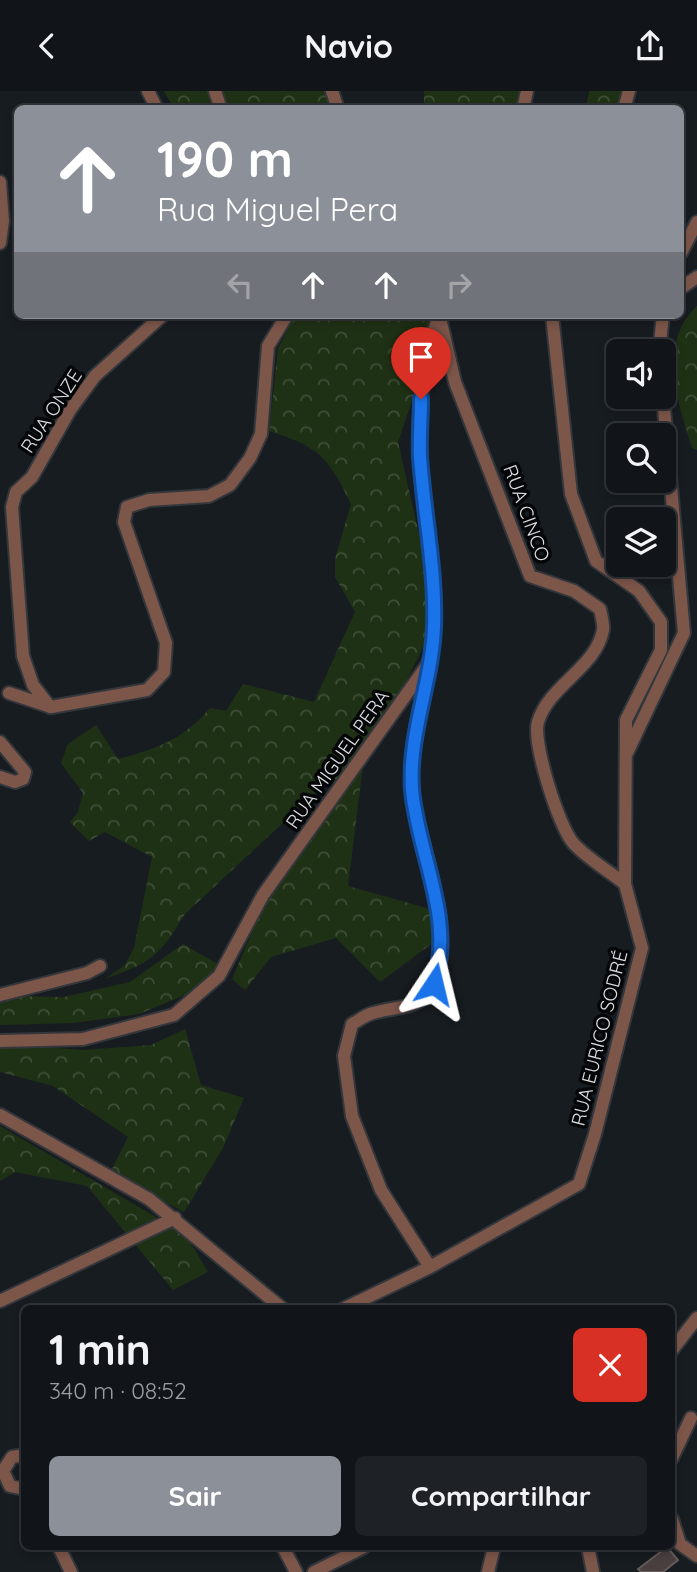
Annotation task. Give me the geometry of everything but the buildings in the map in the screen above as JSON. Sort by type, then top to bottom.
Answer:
[{"type":"street","points":[[0,182],[3,221],[0,243]]},
{"type":"street","points":[[684,247],[697,222]]},
{"type":"street","name":"RUA ONZE","points":[[51,707],[33,685],[23,656],[12,507],[16,492],[32,477],[70,410],[95,376],[159,319]]},
{"type":"street","points":[[9,693],[51,707],[148,690],[164,672],[166,643],[124,521],[127,507],[149,500],[209,496],[230,485],[250,458],[261,434],[268,346],[285,319]]},
{"type":"street","name":"RUA MIGUEL PERA","points":[[0,1041],[83,1039],[174,1016],[219,976],[263,895],[430,661],[434,628],[433,575],[420,455],[421,399],[438,319]]},
{"type":"street","name":"RUA CINCO","points":[[440,319],[455,383],[482,446],[530,576],[574,591],[600,609],[604,629],[593,653],[552,699],[538,722],[539,743],[563,829],[575,845],[625,884]]},
{"type":"street","points":[[552,319],[571,494],[596,561],[639,591],[661,622],[661,650],[626,719],[624,759]]},
{"type":"street","points":[[660,339],[663,319]]},
{"type":"street","name":"RUA EURICO SODRÉ","points":[[351,1305],[430,1267],[574,1190],[583,1177],[642,948],[625,884],[624,759],[684,633],[664,409]]},
{"type":"street","points":[[430,661],[413,745],[412,791],[437,898],[441,941],[437,974],[434,984],[416,1005],[370,1014],[352,1024],[344,1056],[352,1116],[381,1190],[430,1267]]},
{"type":"street","points":[[0,742],[25,772],[23,779],[15,782],[0,777]]},
{"type":"street","points":[[0,995],[87,973],[100,966]]},
{"type":"street","points":[[0,1115],[149,1199],[278,1305]]},
{"type":"street","points":[[0,1301],[175,1218]]},
{"type":"street","points":[[675,1347],[693,1327],[697,1318]]},
{"type":"street","points":[[675,1452],[691,1419]]},
{"type":"street","points":[[0,1495],[21,1490],[6,1465]]},
{"type":"street","points":[[675,1529],[680,1545],[697,1556]]},
{"type":"street","points":[[60,1550],[71,1572]]},
{"type":"street","points":[[285,1550],[296,1572]]},
{"type":"street","points":[[314,1572],[358,1550]]},
{"type":"street","points":[[488,1572],[493,1550]]},
{"type":"street","points":[[589,1550],[593,1572]]},
{"type":"green space","points":[[164,91],[332,91],[334,105],[172,105]]},
{"type":"green space","points":[[424,91],[525,91],[525,101],[545,105],[424,105]]},
{"type":"green space","points":[[589,91],[624,91],[619,105],[587,105]]},
{"type":"green space","points":[[697,306],[697,450],[692,448],[676,387],[676,343],[685,321]]},
{"type":"green space","points":[[293,319],[440,319],[398,442],[431,587],[424,645],[383,728],[366,741],[348,886],[437,911],[434,942],[380,982],[336,938],[271,957],[245,990],[232,979],[264,904],[337,799],[331,778],[185,914],[168,940],[153,956],[105,979],[125,965],[134,948],[152,857],[105,832],[89,841],[70,822],[78,812],[83,793],[61,763],[68,744],[96,725],[118,759],[144,752],[168,742],[190,728],[210,708],[226,711],[243,684],[314,702],[355,612],[335,577],[335,559],[351,504],[336,475],[320,455],[300,442],[269,431],[278,349]]},
{"type":"green space","points":[[183,944],[221,966],[197,990],[139,1014],[73,1023],[0,1025],[0,996],[64,997],[130,982]]},
{"type":"green space","points":[[185,1029],[201,1085],[244,1098],[223,1148],[184,1212],[110,1173],[128,1137],[53,1086],[0,1072],[0,1044],[84,1050],[151,1045]]},
{"type":"green space","points":[[0,1126],[185,1234],[208,1272],[173,1290],[87,1186],[15,1172],[0,1181]]},
{"type":"route","points":[[421,399],[420,455],[433,575],[434,628],[426,692],[413,745],[412,791],[437,898],[441,941],[434,984]]}]
